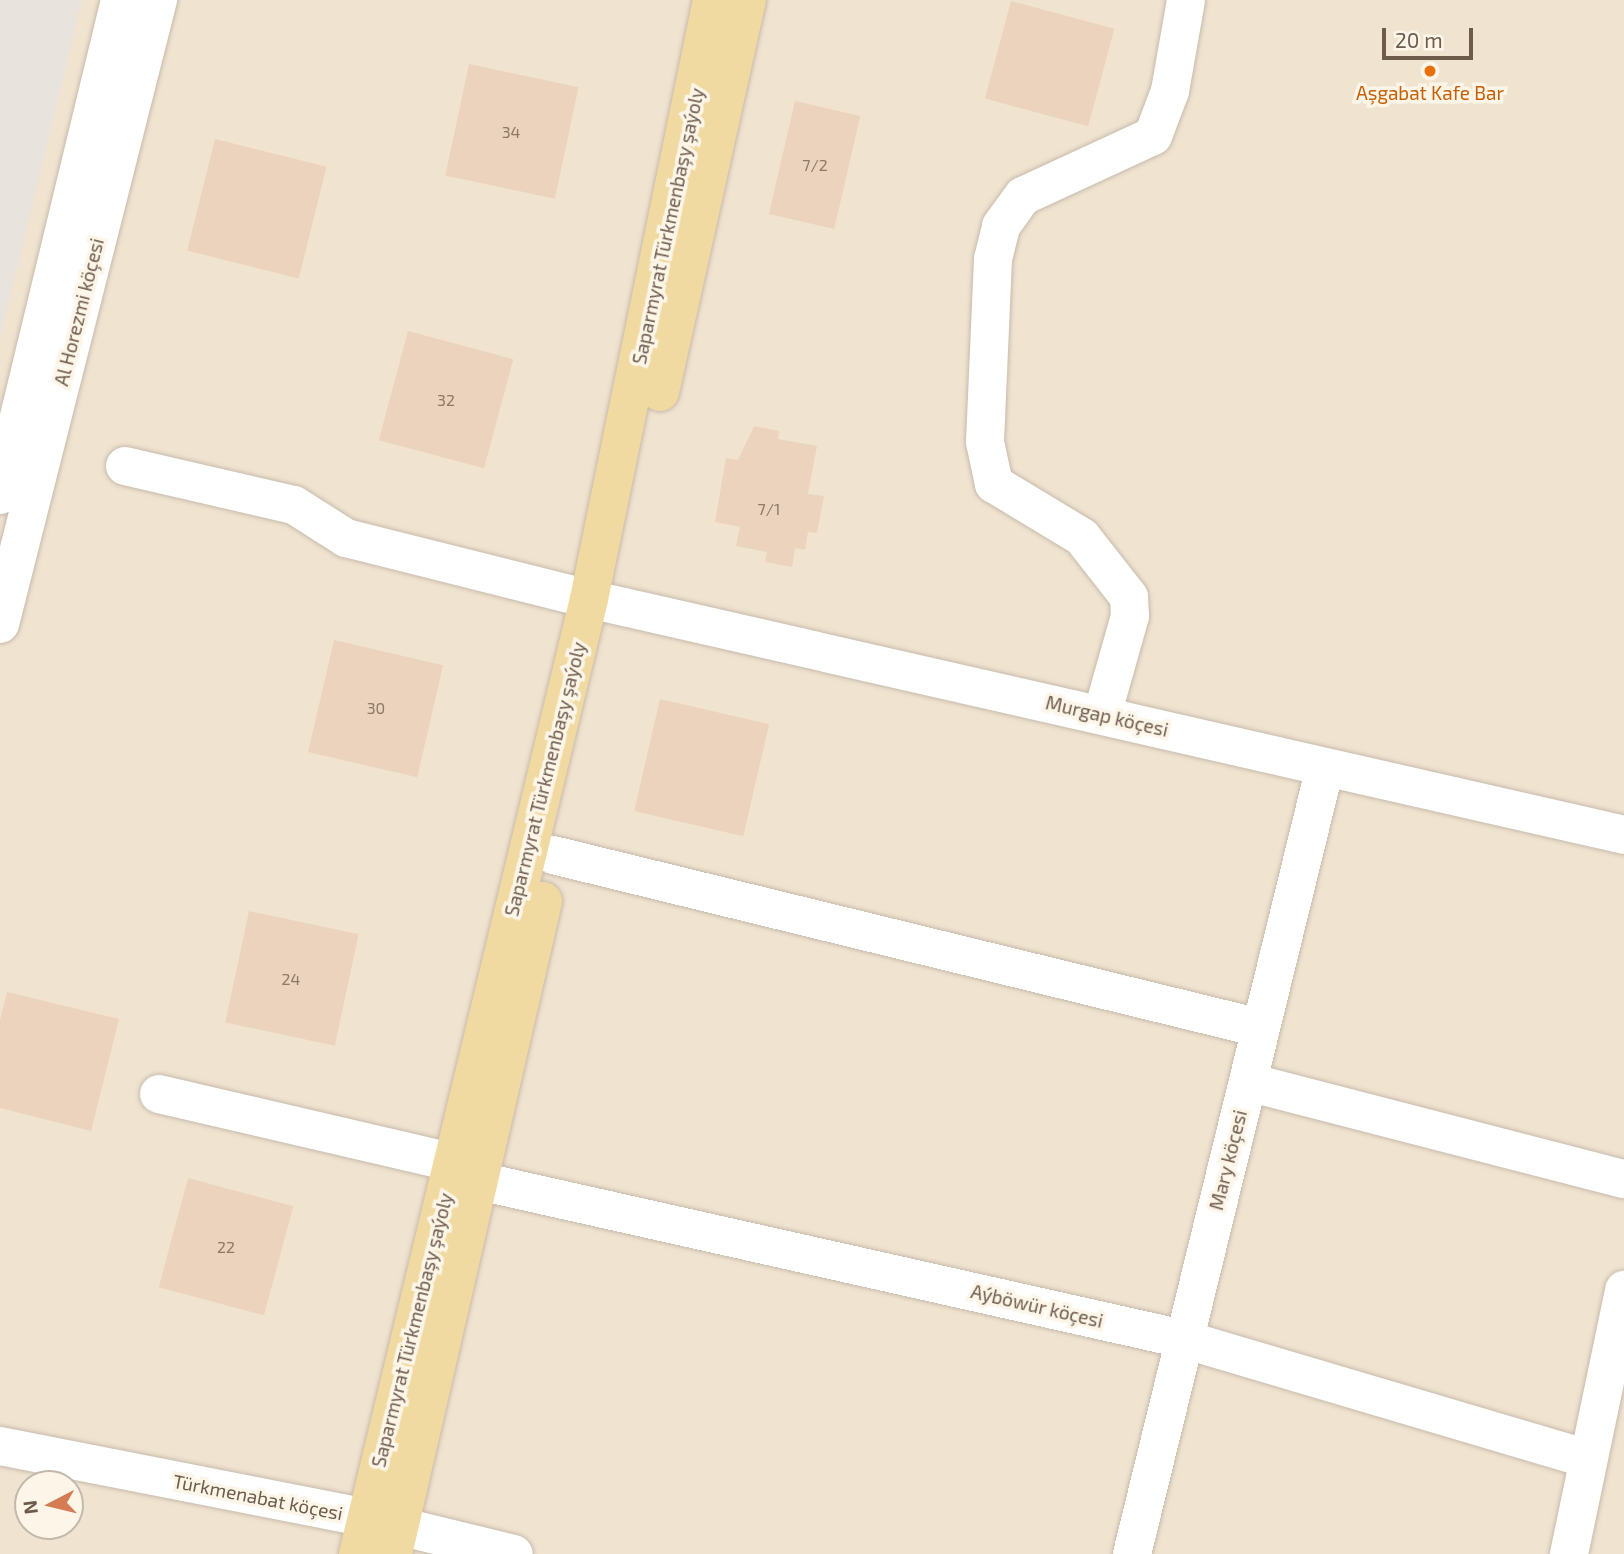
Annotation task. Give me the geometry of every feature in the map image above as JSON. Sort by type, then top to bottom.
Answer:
[{"type":"main road","points":[[688,0],[696,91]]},
{"type":"main road","name":"Saparmyrat Türkmenbaşy şaýoly","points":[[466,1171],[553,855],[712,0]]},
{"type":"main road","name":"Saparmyrat Türkmenbaşy şaýoly","points":[[379,1538],[601,600],[747,0]]},
{"type":"main road","points":[[737,47],[775,0]]},
{"type":"street","name":"Al Horezmi köçesi","points":[[0,495],[120,0]]},
{"type":"street","name":"Al Horezmi köçesi","points":[[0,624],[158,0]]},
{"type":"street","points":[[1102,715],[1130,616],[1129,597],[1082,537],[994,484],[985,442],[993,259],[1001,226],[1023,196],[1153,136],[1170,91],[1186,0]]},
{"type":"street","name":"Murgap köçesi","points":[[125,466],[294,505],[346,538],[601,600],[1624,835]]},
{"type":"street","name":"Mary köçesi","points":[[1132,1554],[1325,767]]},
{"type":"street","points":[[553,855],[1260,1028]]},
{"type":"street","points":[[1248,1082],[1624,1179]]},
{"type":"street","name":"Aýböwür köçesi","points":[[159,1094],[466,1171],[1183,1339],[1588,1459]]},
{"type":"street","points":[[1569,1554],[1624,1290]]},
{"type":"street","name":"Türkmenabat köçesi","points":[[0,1446],[379,1538],[514,1554]]},
{"type":"shaded area","points":[[0,0],[1624,0],[1624,1554],[0,1554]]},
{"type":"shaded area","points":[[0,0],[82,0],[0,338]]},
{"type":"building","points":[[1011,1],[1114,29],[1088,126],[985,99]]},
{"type":"building","points":[[469,64],[579,87],[555,199],[445,176]]},
{"type":"building","points":[[795,101],[860,116],[834,229],[769,214]]},
{"type":"building","points":[[215,139],[327,167],[299,278],[187,251]]},
{"type":"building","points":[[408,331],[513,359],[484,468],[379,440]]},
{"type":"building","points":[[754,426],[779,431],[778,439],[817,446],[808,494],[824,496],[817,533],[808,532],[805,550],[795,548],[792,567],[765,562],[767,552],[736,546],[740,527],[715,522],[726,458],[738,460]]},
{"type":"building","points":[[334,640],[443,665],[417,777],[308,752]]},
{"type":"building","points":[[660,699],[769,724],[743,836],[634,811]]},
{"type":"building","points":[[249,911],[359,934],[335,1046],[225,1023]]},
{"type":"building","points":[[7,992],[119,1019],[91,1131],[0,1108],[0,1020]]},
{"type":"building","points":[[188,1178],[293,1206],[264,1315],[159,1287]]},
{"type":"place","name":"Aşgabat Kafe Bar","points":[[1430,71]]}]
